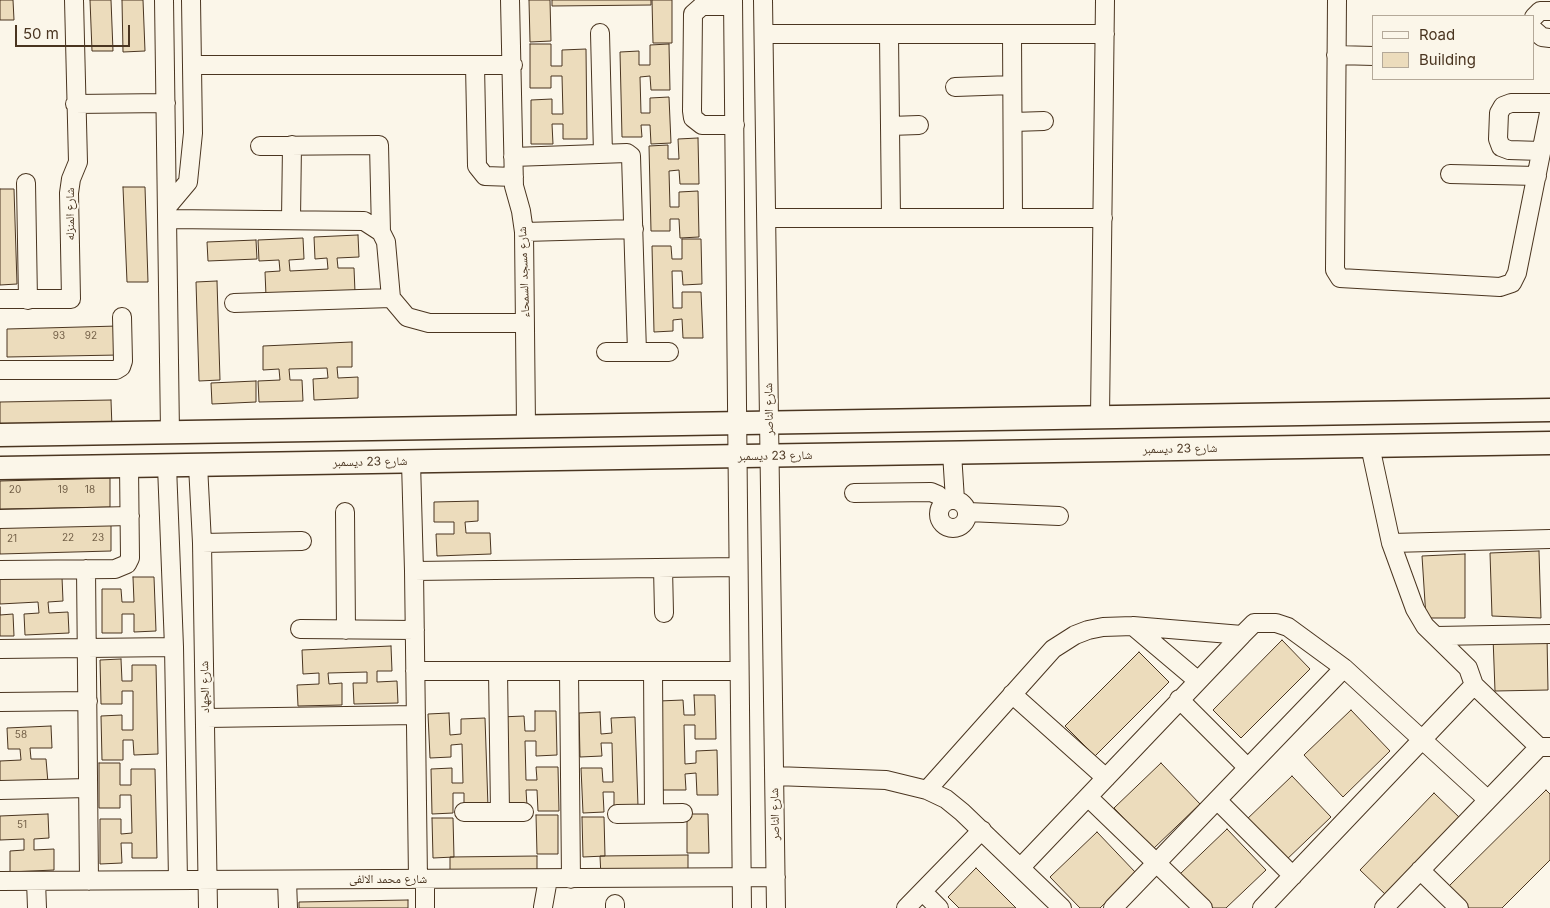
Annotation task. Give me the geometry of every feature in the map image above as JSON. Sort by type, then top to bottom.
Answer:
[{"type":"main road","points":[[0,435],[1550,410]]},
{"type":"main road","points":[[1500,444],[1502,411]]},
{"type":"main road","points":[[316,430],[318,463]]},
{"type":"main road","name":"شارع 23 ديسمبر","points":[[0,468],[1550,444]]},
{"type":"street","name":"شارع المنزله","points":[[0,299],[71,299],[69,193],[70,179],[78,162],[75,104],[74,0]]},
{"type":"street","points":[[164,0],[170,432]]},
{"type":"street","points":[[168,213],[188,182],[193,133],[191,0]]},
{"type":"street","name":"شارع مسجد السمحاء","points":[[510,0],[514,177],[524,232],[526,426]]},
{"type":"street","name":"شارع الناصر","points":[[763,0],[776,908]]},
{"type":"street","points":[[1100,417],[1105,0]]},
{"type":"street","points":[[1337,0],[1335,270],[1340,278],[1506,286],[1512,283],[1518,272],[1550,108]]},
{"type":"street","points":[[734,125],[702,125],[694,118],[692,111],[693,14],[702,6],[733,3],[742,908]]},
{"type":"street","points":[[1535,16],[1540,11],[1550,11]]},
{"type":"street","points":[[1535,31],[1542,37],[1550,38]]},
{"type":"street","points":[[600,32],[603,154]]},
{"type":"street","points":[[764,34],[1105,34]]},
{"type":"street","points":[[1012,34],[1013,218]]},
{"type":"street","points":[[889,35],[891,218]]},
{"type":"street","points":[[1336,55],[1372,56]]},
{"type":"street","points":[[192,65],[512,65]]},
{"type":"street","points":[[475,65],[477,166],[485,176],[514,177]]},
{"type":"street","points":[[955,87],[1012,85]]},
{"type":"street","points":[[75,104],[166,102]]},
{"type":"street","points":[[1541,151],[1509,150],[1501,147],[1498,139],[1499,113],[1507,104],[1550,103]]},
{"type":"street","points":[[1012,122],[1044,121]]},
{"type":"street","points":[[890,126],[919,125]]},
{"type":"street","points":[[291,219],[292,145]]},
{"type":"street","points":[[260,146],[377,145],[381,148],[381,232],[388,252],[391,298],[406,317],[418,322],[525,323]]},
{"type":"street","points":[[513,157],[626,153],[631,156],[637,352]]},
{"type":"street","points":[[1450,174],[1537,176]]},
{"type":"street","points":[[26,183],[28,300]]},
{"type":"street","points":[[168,213],[356,220],[373,225],[381,232]]},
{"type":"street","points":[[767,218],[1102,218]]},
{"type":"street","points":[[524,232],[634,229]]},
{"type":"street","points":[[234,303],[391,298]]},
{"type":"street","points":[[0,370],[116,370],[123,360],[122,317]]},
{"type":"street","points":[[606,352],[669,352]]},
{"type":"street","points":[[1370,446],[1392,543],[1415,609],[1425,626],[1468,668],[1474,685],[1545,747],[1488,800],[1384,908]]},
{"type":"street","points":[[952,453],[956,505]]},
{"type":"street","points":[[411,462],[421,879],[425,908]]},
{"type":"street","name":"شارع الجهاد","points":[[198,465],[202,542],[206,718],[208,908]]},
{"type":"street","points":[[0,570],[115,569],[126,564],[130,558],[129,466]]},
{"type":"street","points":[[167,466],[174,647],[178,880]]},
{"type":"street","points":[[854,493],[931,492],[956,505],[1059,516]]},
{"type":"street","points":[[345,512],[346,630]]},
{"type":"street","points":[[0,519],[130,516]]},
{"type":"street","points":[[1392,543],[1550,539]]},
{"type":"street","points":[[202,542],[302,541]]},
{"type":"street","points":[[414,572],[738,567]]},
{"type":"street","points":[[664,568],[664,613]]},
{"type":"street","points":[[86,569],[89,880]]},
{"type":"street","points":[[1021,867],[1254,622],[1276,623],[1288,627],[1344,668],[1488,800]]},
{"type":"street","points":[[927,790],[1053,649],[1069,638],[1103,626],[1133,626],[1242,634]]},
{"type":"street","points":[[1133,626],[1197,680]]},
{"type":"street","points":[[300,629],[415,630]]},
{"type":"street","points":[[1436,636],[1550,634]]},
{"type":"street","points":[[0,649],[174,647]]},
{"type":"street","points":[[1113,908],[1344,668]]},
{"type":"street","points":[[415,671],[740,671]]},
{"type":"street","points":[[498,671],[500,812]]},
{"type":"street","points":[[569,671],[571,879]]},
{"type":"street","points":[[652,671],[654,813]]},
{"type":"street","points":[[1262,908],[1474,685]]},
{"type":"street","points":[[1012,694],[1106,778]]},
{"type":"street","points":[[1179,700],[1248,768]]},
{"type":"street","points":[[0,702],[88,701]]},
{"type":"street","points":[[206,718],[416,715]]},
{"type":"street","points":[[775,776],[886,780],[927,790],[946,799],[982,830],[1062,908]]},
{"type":"street","points":[[0,790],[88,788]]},
{"type":"street","points":[[1088,797],[1203,908]]},
{"type":"street","points":[[1217,800],[1293,876]]},
{"type":"street","points":[[464,812],[524,812]]},
{"type":"street","points":[[617,814],[683,813]]},
{"type":"street","points":[[906,908],[982,830]]},
{"type":"street","points":[[1420,870],[1459,908]]},
{"type":"street","name":"شارع محمد الالفى","points":[[0,881],[776,877]]},
{"type":"street","points":[[543,907],[548,879]]},
{"type":"street","points":[[287,880],[288,908]]},
{"type":"street","points":[[36,881],[37,908]]},
{"type":"street","points":[[923,892],[939,908]]},
{"type":"building","points":[[0,0],[13,0],[14,20],[0,20]]},
{"type":"building","points":[[90,0],[111,0],[113,51],[92,51]]},
{"type":"building","points":[[122,0],[143,0],[145,51],[123,52]]},
{"type":"building","points":[[529,0],[550,0],[551,41],[530,42]]},
{"type":"building","points":[[552,0],[651,0],[651,5],[552,6]]},
{"type":"building","points":[[652,0],[672,0],[672,43],[653,43]]},
{"type":"building","points":[[530,44],[551,44],[551,66],[562,66],[562,50],[586,49],[587,139],[563,139],[563,124],[552,124],[553,144],[531,144],[531,100],[552,99],[552,114],[563,114],[562,76],[551,76],[551,88],[530,88]]},
{"type":"building","points":[[669,44],[670,90],[651,90],[650,76],[640,77],[641,113],[650,113],[650,98],[669,97],[671,143],[651,144],[650,125],[641,125],[642,137],[622,137],[620,52],[639,51],[639,65],[650,65],[650,45]]},
{"type":"building","points":[[698,138],[699,184],[680,184],[679,170],[669,171],[670,207],[679,207],[679,192],[698,191],[699,237],[680,238],[679,219],[670,219],[670,231],[651,231],[649,146],[668,145],[668,159],[679,159],[678,139]]},
{"type":"building","points":[[123,187],[145,187],[148,282],[127,282]]},
{"type":"building","points":[[0,189],[14,189],[17,284],[0,285]]},
{"type":"building","points":[[358,235],[359,257],[337,258],[338,268],[354,268],[355,292],[266,296],[265,272],[280,271],[279,260],[259,261],[258,240],[303,238],[304,259],[289,260],[290,271],[328,269],[327,258],[315,259],[314,237]]},
{"type":"building","points":[[682,239],[701,239],[702,284],[683,285],[682,271],[672,271],[673,308],[682,308],[682,292],[701,292],[703,338],[683,338],[682,319],[673,320],[673,331],[654,332],[652,246],[671,246],[672,259],[682,259]]},
{"type":"building","points":[[256,240],[257,259],[208,261],[207,242]]},
{"type":"building","points":[[217,281],[220,380],[199,381],[196,282]]},
{"type":"building","points":[[118,326],[119,355],[7,357],[7,329]]},
{"type":"building","points":[[352,342],[352,367],[337,367],[338,378],[358,377],[358,398],[314,400],[313,379],[328,378],[327,368],[289,369],[290,380],[302,380],[303,401],[259,402],[258,381],[280,380],[279,369],[263,370],[263,346]]},
{"type":"building","points":[[256,381],[256,402],[212,404],[211,383]]},
{"type":"building","points":[[111,400],[112,428],[0,431],[0,402]]},
{"type":"building","points":[[110,478],[110,507],[0,509],[0,481]]},
{"type":"building","points":[[478,501],[478,521],[465,522],[466,533],[490,533],[491,554],[437,556],[436,534],[454,534],[454,522],[434,522],[434,502]]},
{"type":"building","points":[[111,523],[111,551],[0,554],[0,525]]},
{"type":"building","points":[[1539,551],[1541,618],[1492,616],[1490,553]]},
{"type":"building","points":[[1465,554],[1465,618],[1426,618],[1422,556]]},
{"type":"building","points":[[62,577],[63,601],[48,602],[49,613],[68,612],[69,633],[25,635],[24,614],[39,613],[38,602],[0,604],[0,579]]},
{"type":"building","points":[[133,577],[154,577],[156,631],[134,632],[134,614],[122,614],[122,633],[102,633],[102,589],[121,589],[122,602],[134,602]]},
{"type":"building","points":[[13,614],[14,636],[0,636],[0,615]]},
{"type":"building","points":[[1493,637],[1547,637],[1548,690],[1495,691]]},
{"type":"building","points":[[1282,640],[1310,669],[1241,738],[1213,710]]},
{"type":"building","points":[[391,646],[392,671],[377,671],[377,682],[397,681],[398,703],[354,704],[353,683],[367,683],[367,672],[328,673],[329,684],[342,683],[342,705],[298,706],[297,685],[319,684],[319,673],[303,674],[302,650]]},
{"type":"building","points":[[1139,652],[1169,682],[1095,756],[1065,726]]},
{"type":"building","points":[[121,659],[122,681],[132,681],[132,665],[156,665],[158,754],[134,755],[133,740],[123,740],[123,760],[102,760],[101,716],[122,715],[122,730],[133,730],[133,691],[122,691],[122,704],[101,704],[100,660]]},
{"type":"building","points":[[694,695],[715,695],[716,739],[695,739],[695,725],[684,725],[685,764],[696,763],[696,751],[717,750],[718,795],[697,795],[696,773],[685,774],[686,790],[662,790],[659,701],[683,700],[684,715],[695,715]]},
{"type":"building","points":[[1351,710],[1390,751],[1343,797],[1304,755]]},
{"type":"building","points":[[535,711],[556,711],[557,755],[536,756],[536,741],[525,741],[526,780],[537,780],[536,767],[558,767],[559,811],[538,811],[537,790],[526,790],[527,806],[503,806],[500,717],[524,716],[525,731],[535,731]]},
{"type":"building","points":[[600,712],[601,734],[612,733],[611,718],[635,717],[638,806],[614,807],[614,792],[603,792],[604,812],[583,813],[581,768],[602,768],[603,782],[613,782],[612,743],[601,743],[602,756],[580,757],[579,713]]},
{"type":"building","points":[[449,713],[450,735],[461,734],[461,719],[485,718],[488,807],[464,808],[464,793],[453,793],[453,813],[432,814],[431,769],[452,768],[452,783],[463,783],[462,744],[451,745],[451,757],[430,758],[428,714]]},
{"type":"building","points":[[51,726],[52,748],[30,748],[31,759],[46,759],[48,783],[0,785],[0,761],[21,760],[20,749],[8,749],[7,728]]},
{"type":"building","points":[[99,763],[120,763],[120,785],[131,785],[131,769],[155,769],[157,858],[132,858],[132,843],[121,843],[122,863],[100,864],[100,819],[121,819],[121,834],[132,833],[131,795],[120,795],[120,808],[99,808]]},
{"type":"building","points":[[1161,763],[1200,804],[1153,849],[1114,808]]},
{"type":"building","points":[[1292,776],[1331,817],[1284,862],[1245,821]]},
{"type":"building","points":[[1546,790],[1550,794],[1550,860],[1502,908],[1467,908],[1447,888]]},
{"type":"building","points":[[1434,793],[1461,819],[1387,896],[1360,870]]},
{"type":"building","points":[[48,814],[49,838],[34,839],[34,850],[54,849],[54,870],[10,872],[10,851],[24,850],[24,839],[0,840],[0,816]]},
{"type":"building","points":[[687,814],[708,814],[709,853],[687,853]]},
{"type":"building","points":[[536,815],[558,815],[558,854],[537,854]]},
{"type":"building","points":[[582,817],[604,817],[605,856],[583,857]]},
{"type":"building","points":[[432,818],[453,818],[454,857],[433,858]]},
{"type":"building","points":[[1227,829],[1266,870],[1226,908],[1213,908],[1180,874]]},
{"type":"building","points":[[1097,832],[1136,873],[1100,908],[1080,908],[1050,877]]},
{"type":"building","points":[[688,855],[688,876],[601,877],[600,856]]},
{"type":"building","points":[[537,856],[537,877],[450,878],[450,857]]},
{"type":"building","points":[[976,868],[1016,908],[959,908],[948,897]]},
{"type":"building","points":[[408,900],[408,908],[299,908],[299,902]]}]
